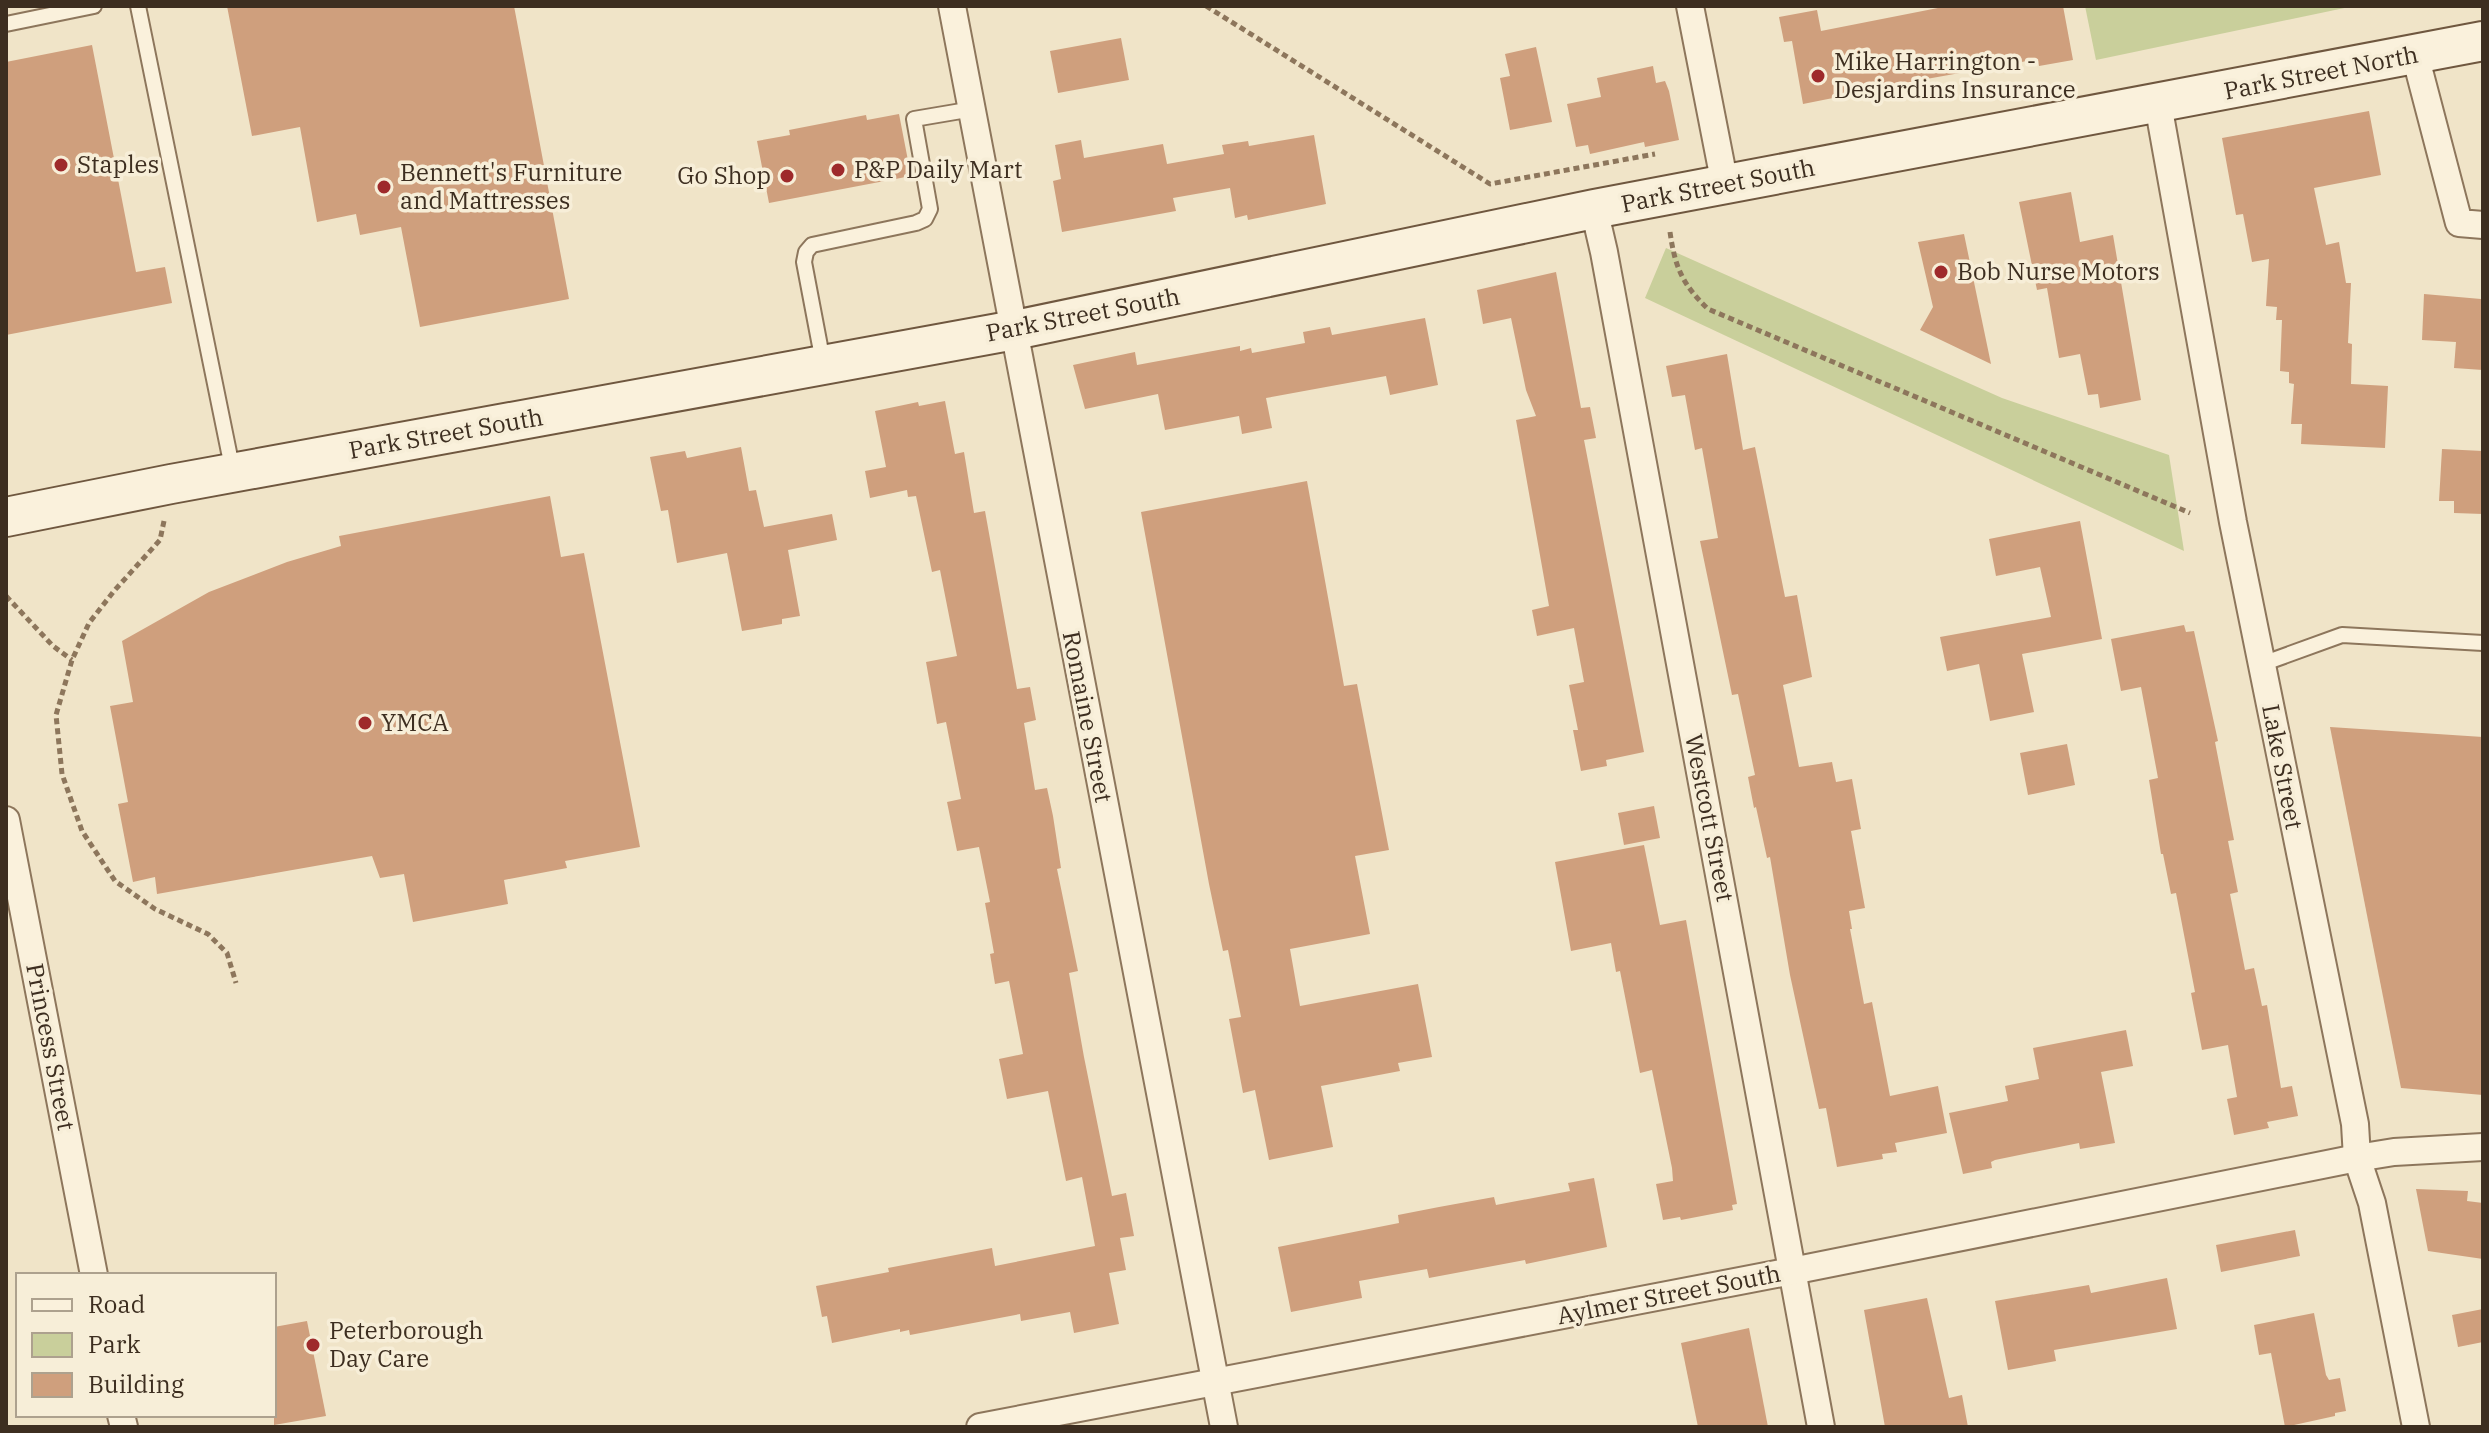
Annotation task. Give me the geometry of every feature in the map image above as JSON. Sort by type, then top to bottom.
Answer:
[{"type":"main road","name":"Park Street North","points":[[2158,104],[2483,41]]},
{"type":"main road","name":"Park Street South","points":[[6,517],[1015,330],[1594,209],[2158,104]]},
{"type":"street","name":"Romaine Street","points":[[952,6],[1224,1427]]},
{"type":"street","points":[[1690,6],[1725,185]]},
{"type":"street","points":[[2415,55],[2459,223],[2483,225]]},
{"type":"street","name":"Lake Street","points":[[2158,104],[2233,522],[2355,1124],[2357,1158],[2372,1203],[2416,1427]]},
{"type":"street","name":"Westcott Street","points":[[1594,209],[1821,1427]]},
{"type":"street","name":"Princess Street","points":[[6,820],[94,1273]]},
{"type":"street","name":"Aylmer Street South","points":[[980,1427],[1792,1271],[2357,1158],[2394,1152],[2483,1147]]},
{"type":"lane","points":[[6,24],[94,6]]},
{"type":"lane","points":[[138,6],[234,473]]},
{"type":"lane","points":[[823,365],[804,262],[806,252],[812,245],[925,219],[930,209],[914,119],[973,109]]},
{"type":"lane","points":[[2262,664],[2342,635],[2483,643]]},
{"type":"path","points":[[1206,6],[1490,184],[1655,154]]},
{"type":"path","points":[[1670,232],[1674,259],[1687,288],[1708,309],[2190,513]]},
{"type":"path","points":[[171,484],[160,540],[89,623],[72,660],[56,715],[62,774],[82,831],[115,881],[155,909],[208,934],[227,953],[236,983]]},
{"type":"path","points":[[6,596],[53,646],[72,660]]},
{"type":"green space","points":[[2085,6],[2354,6],[2096,60]]},
{"type":"green space","points":[[1666,248],[2002,398],[2169,455],[2184,551],[1645,298]]},
{"type":"building","points":[[227,6],[514,6],[569,299],[420,327],[401,227],[360,235],[356,214],[317,222],[300,127],[252,136]]},
{"type":"building","points":[[1948,6],[2063,6],[2073,60],[2039,66],[2038,59],[1837,95],[1803,104],[1792,41],[1784,42],[1779,17],[1817,10],[1821,31]]},
{"type":"building","points":[[1121,38],[1129,80],[1058,93],[1050,51]]},
{"type":"building","name":"Staples","points":[[92,45],[136,272],[165,267],[172,303],[6,335],[6,62]]},
{"type":"building","points":[[1536,47],[1552,122],[1510,130],[1500,78],[1510,76],[1505,54]]},
{"type":"building","points":[[1653,66],[1656,83],[1665,81],[1669,91],[1679,140],[1645,147],[1644,142],[1590,154],[1588,145],[1576,147],[1567,104],[1601,97],[1597,78]]},
{"type":"building","points":[[2369,111],[2381,175],[2314,188],[2326,245],[2339,242],[2346,283],[2351,283],[2348,343],[2352,344],[2351,384],[2388,386],[2385,448],[2301,444],[2302,424],[2291,424],[2294,384],[2289,383],[2289,372],[2280,371],[2282,320],[2276,320],[2277,307],[2266,306],[2269,259],[2252,262],[2243,214],[2236,215],[2222,138]]},
{"type":"building","points":[[899,114],[911,176],[769,203],[757,141],[790,135],[789,130],[866,115],[867,120]]},
{"type":"building","points":[[1314,135],[1326,204],[1248,220],[1247,215],[1235,218],[1230,188],[1173,198],[1176,211],[1062,232],[1053,181],[1061,179],[1055,145],[1081,140],[1084,158],[1163,144],[1167,164],[1224,154],[1222,145],[1248,141],[1249,146]]},
{"type":"building","points":[[2071,192],[2080,242],[2113,235],[2141,400],[2100,408],[2098,394],[2088,395],[2080,354],[2059,358],[2047,288],[2037,290],[2019,202]]},
{"type":"building","points":[[1964,234],[1991,364],[1920,330],[1933,307],[1918,242]]},
{"type":"building","points":[[1556,272],[1581,408],[1590,407],[1596,438],[1584,440],[1644,752],[1606,760],[1607,766],[1581,771],[1573,730],[1578,730],[1569,685],[1584,682],[1574,628],[1537,636],[1532,610],[1549,606],[1516,420],[1536,416],[1526,390],[1511,318],[1483,324],[1477,290]]},
{"type":"building","points":[[2424,294],[2481,299],[2483,370],[2454,368],[2456,342],[2422,340]]},
{"type":"building","points":[[1425,318],[1438,385],[1390,395],[1386,376],[1266,398],[1272,428],[1242,434],[1239,416],[1165,430],[1158,394],[1085,409],[1073,365],[1135,352],[1137,365],[1240,346],[1240,351],[1251,348],[1252,353],[1305,343],[1303,332],[1330,327],[1332,335]]},
{"type":"building","points":[[1727,354],[1743,450],[1755,447],[1785,597],[1797,595],[1812,677],[1783,685],[1799,767],[1832,762],[1836,782],[1852,779],[1861,829],[1851,831],[1865,908],[1849,911],[1864,1004],[1872,1002],[1890,1096],[1938,1086],[1947,1133],[1895,1143],[1897,1152],[1882,1154],[1883,1159],[1837,1167],[1826,1108],[1819,1109],[1790,975],[1770,857],[1767,858],[1748,777],[1755,775],[1738,694],[1732,695],[1700,541],[1718,538],[1702,448],[1695,450],[1685,395],[1672,397],[1666,366]]},
{"type":"building","points":[[945,401],[955,454],[964,452],[974,513],[985,511],[1017,689],[1030,687],[1036,720],[1024,723],[1035,790],[1047,788],[1053,816],[1061,868],[1057,869],[1078,971],[1069,973],[1084,1057],[1112,1196],[1126,1193],[1134,1236],[1120,1238],[1126,1270],[1109,1273],[1119,1324],[1074,1333],[1070,1312],[1021,1321],[1020,1314],[910,1335],[909,1330],[900,1332],[900,1329],[832,1343],[827,1316],[822,1317],[816,1286],[992,1248],[995,1266],[1095,1246],[1082,1177],[1066,1181],[1048,1091],[1007,1099],[999,1059],[1023,1054],[1009,981],[995,984],[990,954],[994,953],[985,903],[990,902],[979,847],[957,851],[947,802],[961,799],[946,722],[937,724],[926,662],[957,656],[940,570],[932,572],[916,496],[908,497],[907,490],[870,498],[865,471],[886,467],[875,411],[918,402],[919,406]]},
{"type":"building","points":[[741,447],[749,491],[756,490],[764,527],[832,514],[837,540],[788,550],[800,616],[782,619],[782,624],[742,631],[727,553],[677,563],[668,510],[661,511],[650,457],[685,451],[687,458]]},
{"type":"building","points":[[2442,449],[2483,451],[2483,514],[2454,513],[2454,501],[2439,501]]},
{"type":"building","points":[[1307,481],[1344,686],[1357,684],[1389,850],[1355,856],[1370,934],[1290,949],[1300,1006],[1418,984],[1432,1057],[1398,1063],[1400,1071],[1321,1086],[1333,1147],[1269,1160],[1255,1090],[1243,1093],[1229,1019],[1241,1017],[1228,950],[1223,951],[1209,884],[1141,512]]},
{"type":"building","name":"YMCA","points":[[550,496],[561,557],[584,553],[640,847],[565,861],[567,868],[504,880],[508,904],[413,922],[404,874],[380,878],[372,856],[157,894],[155,877],[133,882],[118,804],[128,802],[110,706],[133,702],[122,641],[209,592],[287,562],[341,546],[339,536]]},
{"type":"building","points":[[2080,521],[2102,639],[2022,654],[2034,712],[1990,721],[1979,664],[1947,671],[1940,637],[2051,617],[2040,567],[1996,576],[1989,539]]},
{"type":"building","points":[[2184,625],[2186,632],[2194,631],[2218,741],[2215,742],[2234,840],[2228,841],[2238,892],[2230,894],[2245,970],[2254,968],[2262,1006],[2267,1005],[2281,1088],[2292,1086],[2298,1116],[2267,1122],[2269,1128],[2234,1135],[2227,1099],[2237,1097],[2228,1045],[2202,1050],[2191,993],[2195,992],[2176,893],[2171,894],[2161,854],[2149,780],[2158,778],[2141,687],[2121,691],[2111,639]]},
{"type":"building","points":[[2330,727],[2483,737],[2483,1095],[2401,1088]]},
{"type":"building","points":[[2067,744],[2075,785],[2028,795],[2020,753]]},
{"type":"building","points":[[1654,806],[1660,838],[1624,845],[1618,813]]},
{"type":"building","points":[[1644,845],[1660,925],[1686,920],[1737,1204],[1732,1205],[1733,1210],[1681,1220],[1680,1217],[1663,1220],[1656,1184],[1673,1181],[1672,1168],[1652,1070],[1640,1073],[1620,971],[1616,972],[1611,943],[1571,951],[1555,862]]},
{"type":"building","points":[[2126,1030],[2133,1066],[2101,1072],[2115,1143],[2080,1149],[2079,1143],[1995,1160],[1991,1162],[1992,1168],[1963,1174],[1949,1113],[2008,1101],[2005,1086],[2039,1079],[2033,1048]]},
{"type":"building","points":[[1594,1178],[1607,1247],[1526,1264],[1525,1260],[1429,1278],[1427,1269],[1359,1281],[1362,1298],[1291,1312],[1278,1247],[1399,1223],[1398,1215],[1439,1207],[1494,1197],[1496,1205],[1570,1191],[1568,1183]]},
{"type":"building","points":[[2416,1189],[2468,1191],[2467,1201],[2483,1203],[2483,1259],[2428,1251]]},
{"type":"building","points":[[2295,1230],[2300,1256],[2221,1272],[2216,1245]]},
{"type":"building","points":[[2167,1278],[2177,1329],[2054,1350],[2056,1361],[2008,1370],[1995,1301],[2089,1285],[2091,1293]]},
{"type":"building","points":[[1927,1298],[1949,1398],[1962,1395],[1968,1427],[1885,1427],[1864,1310]]},
{"type":"building","points":[[2483,1309],[2483,1342],[2458,1347],[2452,1315]]},
{"type":"building","points":[[2314,1313],[2326,1375],[2329,1380],[2340,1378],[2346,1411],[2285,1427],[2271,1353],[2259,1355],[2254,1325]]},
{"type":"building","points":[[307,1321],[326,1416],[274,1425],[276,1327]]},
{"type":"building","points":[[1749,1328],[1768,1427],[1698,1427],[1681,1343]]},
{"type":"place","name":"Mike Harrington - Desjardins Insurance","points":[[1818,76]]},
{"type":"place","name":"Staples","points":[[61,165]]},
{"type":"place","name":"P&P Daily Mart","points":[[838,170]]},
{"type":"place","name":"Go Shop","points":[[787,176]]},
{"type":"place","name":"Bennett's Furniture and Mattresses","points":[[384,187]]},
{"type":"place","name":"Bob Nurse Motors","points":[[1941,272]]},
{"type":"place","name":"YMCA","points":[[365,723]]},
{"type":"place","name":"Peterborough Day Care","points":[[313,1345]]}]
